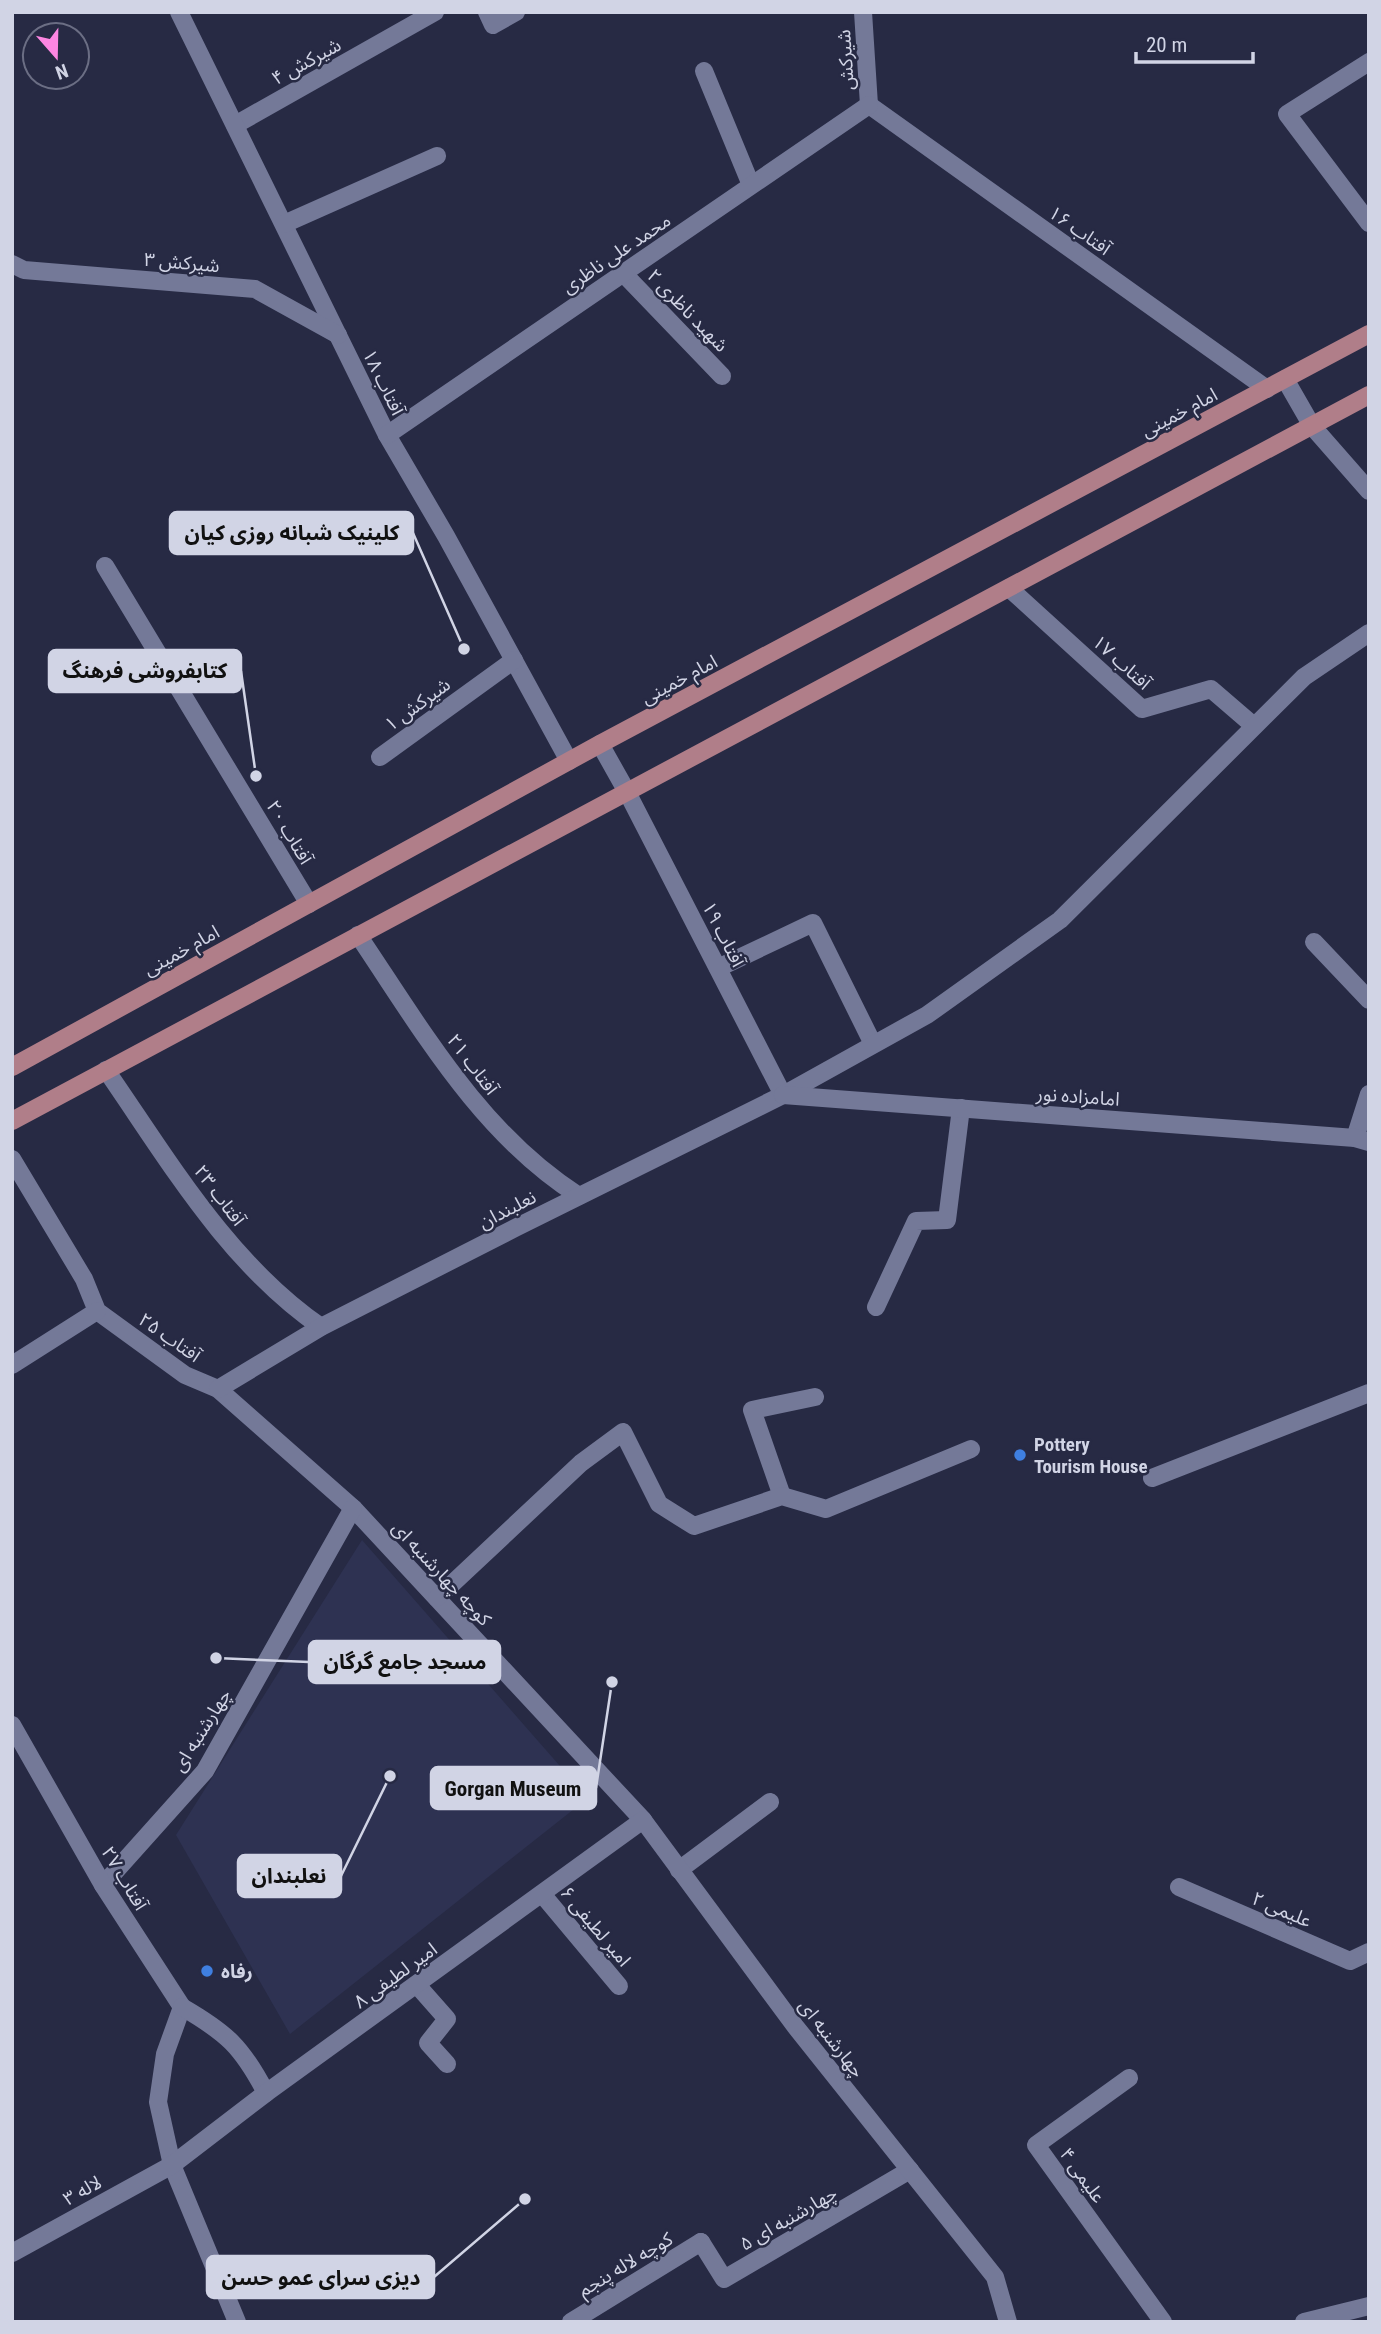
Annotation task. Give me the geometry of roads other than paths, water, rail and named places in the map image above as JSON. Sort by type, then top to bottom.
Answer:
[{"type":"main road","name":"امام خمینی","points":[[12,1067],[600,744],[1369,334]]},
{"type":"main road","points":[[12,1121],[1369,395]]},
{"type":"street","name":"آفتاب ۱۸","points":[[179,12],[387,435],[446,536],[569,761]]},
{"type":"street","name":"۴ شیرکش","points":[[235,125],[435,12]]},
{"type":"street","points":[[487,12],[494,25],[516,12]]},
{"type":"street","name":"شیرکش","points":[[863,12],[869,105]]},
{"type":"street","points":[[1369,62],[1287,114],[1369,223]]},
{"type":"street","points":[[704,71],[751,185]]},
{"type":"street","name":"محمد علی ناظری","points":[[387,435],[869,105]]},
{"type":"street","name":"آفتاب ۱۶","points":[[869,105],[1267,388]]},
{"type":"street","points":[[284,224],[437,156]]},
{"type":"street","name":"۳ شیرکش","points":[[12,264],[24,270],[255,289],[338,335]]},
{"type":"street","name":"۲ شهید ناظری","points":[[623,273],[722,376]]},
{"type":"street","points":[[1285,379],[1312,426],[1369,491]]},
{"type":"street","name":"۲۰ آفتاب","points":[[105,566],[309,904]]},
{"type":"street","name":"۱۷ آفتاب","points":[[1009,588],[1142,709],[1211,689],[1254,726]]},
{"type":"street","name":"نعلبندان","points":[[218,1389],[321,1327],[783,1095],[927,1015],[1060,920],[1304,677],[1369,633]]},
{"type":"street","name":"شیرکش ۱","points":[[380,757],[513,660]]},
{"type":"street","name":"۱۹ آفتاب","points":[[600,744],[783,1095]]},
{"type":"street","points":[[718,968],[813,923],[873,1044]]},
{"type":"street","name":"آفتاب ۲۱","points":[[358,935],[464,1090],[548,1177],[579,1196]]},
{"type":"street","points":[[1314,942],[1369,1000]]},
{"type":"street","name":"آفتاب ۲۳","points":[[106,1070],[207,1216],[298,1312],[321,1327]]},
{"type":"street","points":[[1362,1140],[1369,1094]]},
{"type":"street","name":"امامزاده نور","points":[[783,1095],[1362,1140]]},
{"type":"street","points":[[876,1307],[916,1221],[947,1220],[961,1108]]},
{"type":"street","points":[[12,1158],[84,1279],[97,1311],[12,1365]]},
{"type":"street","name":"آفتاب ۲۵","points":[[97,1311],[185,1375],[218,1389],[353,1508]]},
{"type":"street","points":[[1152,1478],[1369,1394]]},
{"type":"street","points":[[782,1496],[752,1410],[815,1397]]},
{"type":"street","points":[[437,1598],[581,1463],[624,1432],[659,1504],[694,1526],[782,1496],[826,1509],[971,1449]]},
{"type":"street","name":"کوچه چهارشنبه ای","points":[[353,1508],[643,1820]]},
{"type":"street","name":"چهارشنبه ای","points":[[103,1885],[205,1771],[353,1508]]},
{"type":"street","name":"آفتاب ۲۷","points":[[12,1725],[103,1885],[182,2007]]},
{"type":"street","points":[[679,1870],[770,1802]]},
{"type":"street","name":"چهارشنبه ای","points":[[643,1820],[795,2025],[995,2277],[1008,2322]]},
{"type":"street","name":"۸ امیر لطیفی","points":[[172,2165],[266,2093],[643,1820]]},
{"type":"street","name":"۲ علیمی","points":[[1179,1887],[1350,1961],[1369,1952]]},
{"type":"street","name":"۶ امیر لطیفی","points":[[542,1894],[619,1986]]},
{"type":"street","points":[[416,1985],[447,2019],[428,2043],[447,2064]]},
{"type":"street","points":[[237,2322],[172,2165],[158,2102],[165,2054],[182,2007],[233,2042],[252,2067],[266,2093]]},
{"type":"street","name":"۴ علیمی","points":[[1129,2078],[1036,2145],[1163,2322]]},
{"type":"street","name":"لاله ۳","points":[[12,2253],[172,2165]]},
{"type":"street","name":"۵ چهارشنبه ای","points":[[701,2242],[724,2279],[910,2170]]},
{"type":"street","name":"کوچه لاله پنجم","points":[[571,2322],[701,2242]]},
{"type":"street","points":[[1304,2322],[1369,2306]]},
{"type":"place","name":"کلینیک شبانه روزی کیان","points":[[464,649]]},
{"type":"place","name":"کتابفروشی فرهنگ","points":[[256,776]]},
{"type":"place","name":"Pottery Tourism House","points":[[1020,1455]]},
{"type":"place","name":"مسجد جامع گرگان","points":[[216,1658]]},
{"type":"place","name":"Gorgan Museum","points":[[612,1682]]},
{"type":"place","name":"نعلبندان","points":[[390,1776]]},
{"type":"place","name":"رفاه","points":[[207,1971]]},
{"type":"place","name":"دیزی سرای عمو حسن","points":[[525,2199]]}]
